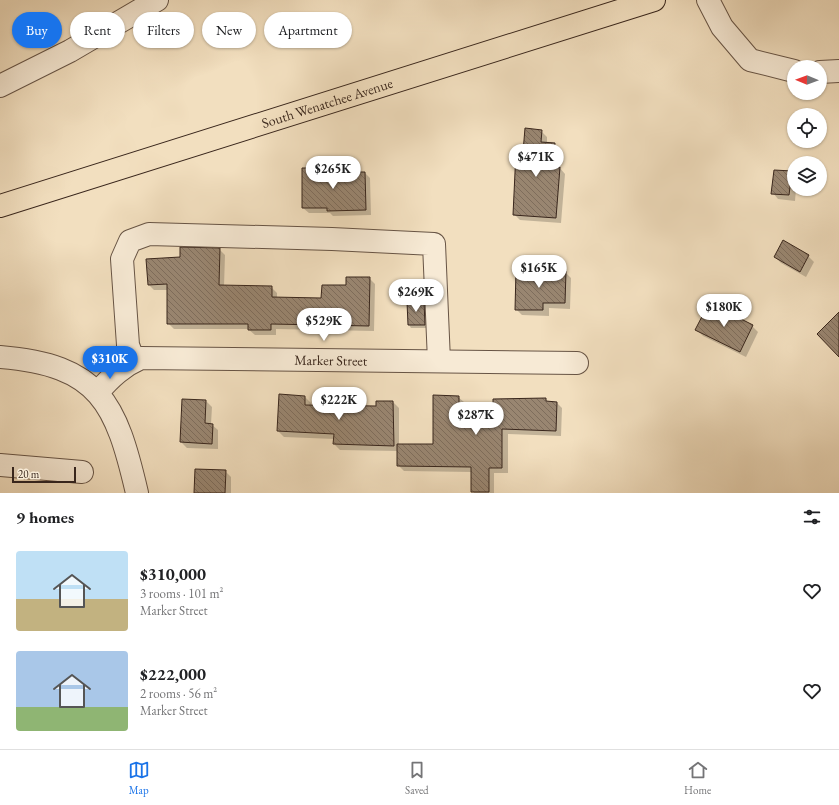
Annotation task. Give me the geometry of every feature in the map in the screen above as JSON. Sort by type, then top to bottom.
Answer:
[{"type":"main road","name":"South Wenatchee Avenue","points":[[0,206],[654,0]]},
{"type":"street","points":[[0,86],[70,50],[157,0]]},
{"type":"street","points":[[708,0],[722,27],[750,60],[787,69]]},
{"type":"street","points":[[827,72],[839,71]]},
{"type":"street","points":[[134,361],[128,345],[122,259],[130,241],[149,234],[434,244],[439,361]]},
{"type":"street","points":[[0,357],[25,359],[55,367],[79,377],[98,392],[120,429],[137,493]]},
{"type":"street","name":"Marker Street","points":[[98,392],[112,375],[141,358],[162,357],[577,363]]},
{"type":"street","points":[[0,466],[82,472]]},
{"type":"building","points":[[525,128],[542,130],[541,142],[555,143],[553,166],[560,167],[556,218],[513,215],[516,151],[523,152]]},
{"type":"building","points":[[302,168],[324,168],[324,172],[365,172],[366,210],[327,211],[327,208],[302,208]]},
{"type":"building","points":[[774,170],[787,171],[787,195],[771,194]]},
{"type":"building","points":[[783,240],[809,255],[800,272],[774,257]]},
{"type":"building","points":[[180,247],[220,248],[219,285],[272,286],[272,297],[321,298],[322,285],[346,285],[346,277],[370,277],[369,326],[271,324],[271,330],[248,330],[248,324],[167,324],[167,284],[148,285],[146,259],[180,257]]},
{"type":"building","points":[[516,270],[566,271],[565,303],[543,303],[543,310],[515,310]]},
{"type":"building","points":[[424,301],[425,325],[408,325],[407,302]]},
{"type":"building","points":[[709,303],[753,325],[740,352],[695,330]]},
{"type":"building","points":[[839,312],[839,357],[817,334]]},
{"type":"building","points":[[279,394],[305,396],[305,405],[376,406],[376,401],[393,401],[394,446],[333,444],[334,434],[277,431]]},
{"type":"building","points":[[433,395],[459,396],[459,419],[493,419],[493,399],[546,398],[546,401],[557,402],[556,431],[502,429],[502,468],[489,468],[489,492],[471,492],[471,467],[397,466],[397,444],[433,444]]},
{"type":"building","points":[[182,399],[206,400],[205,423],[213,424],[212,444],[180,442]]},
{"type":"building","points":[[195,469],[226,470],[225,493],[194,493]]}]
